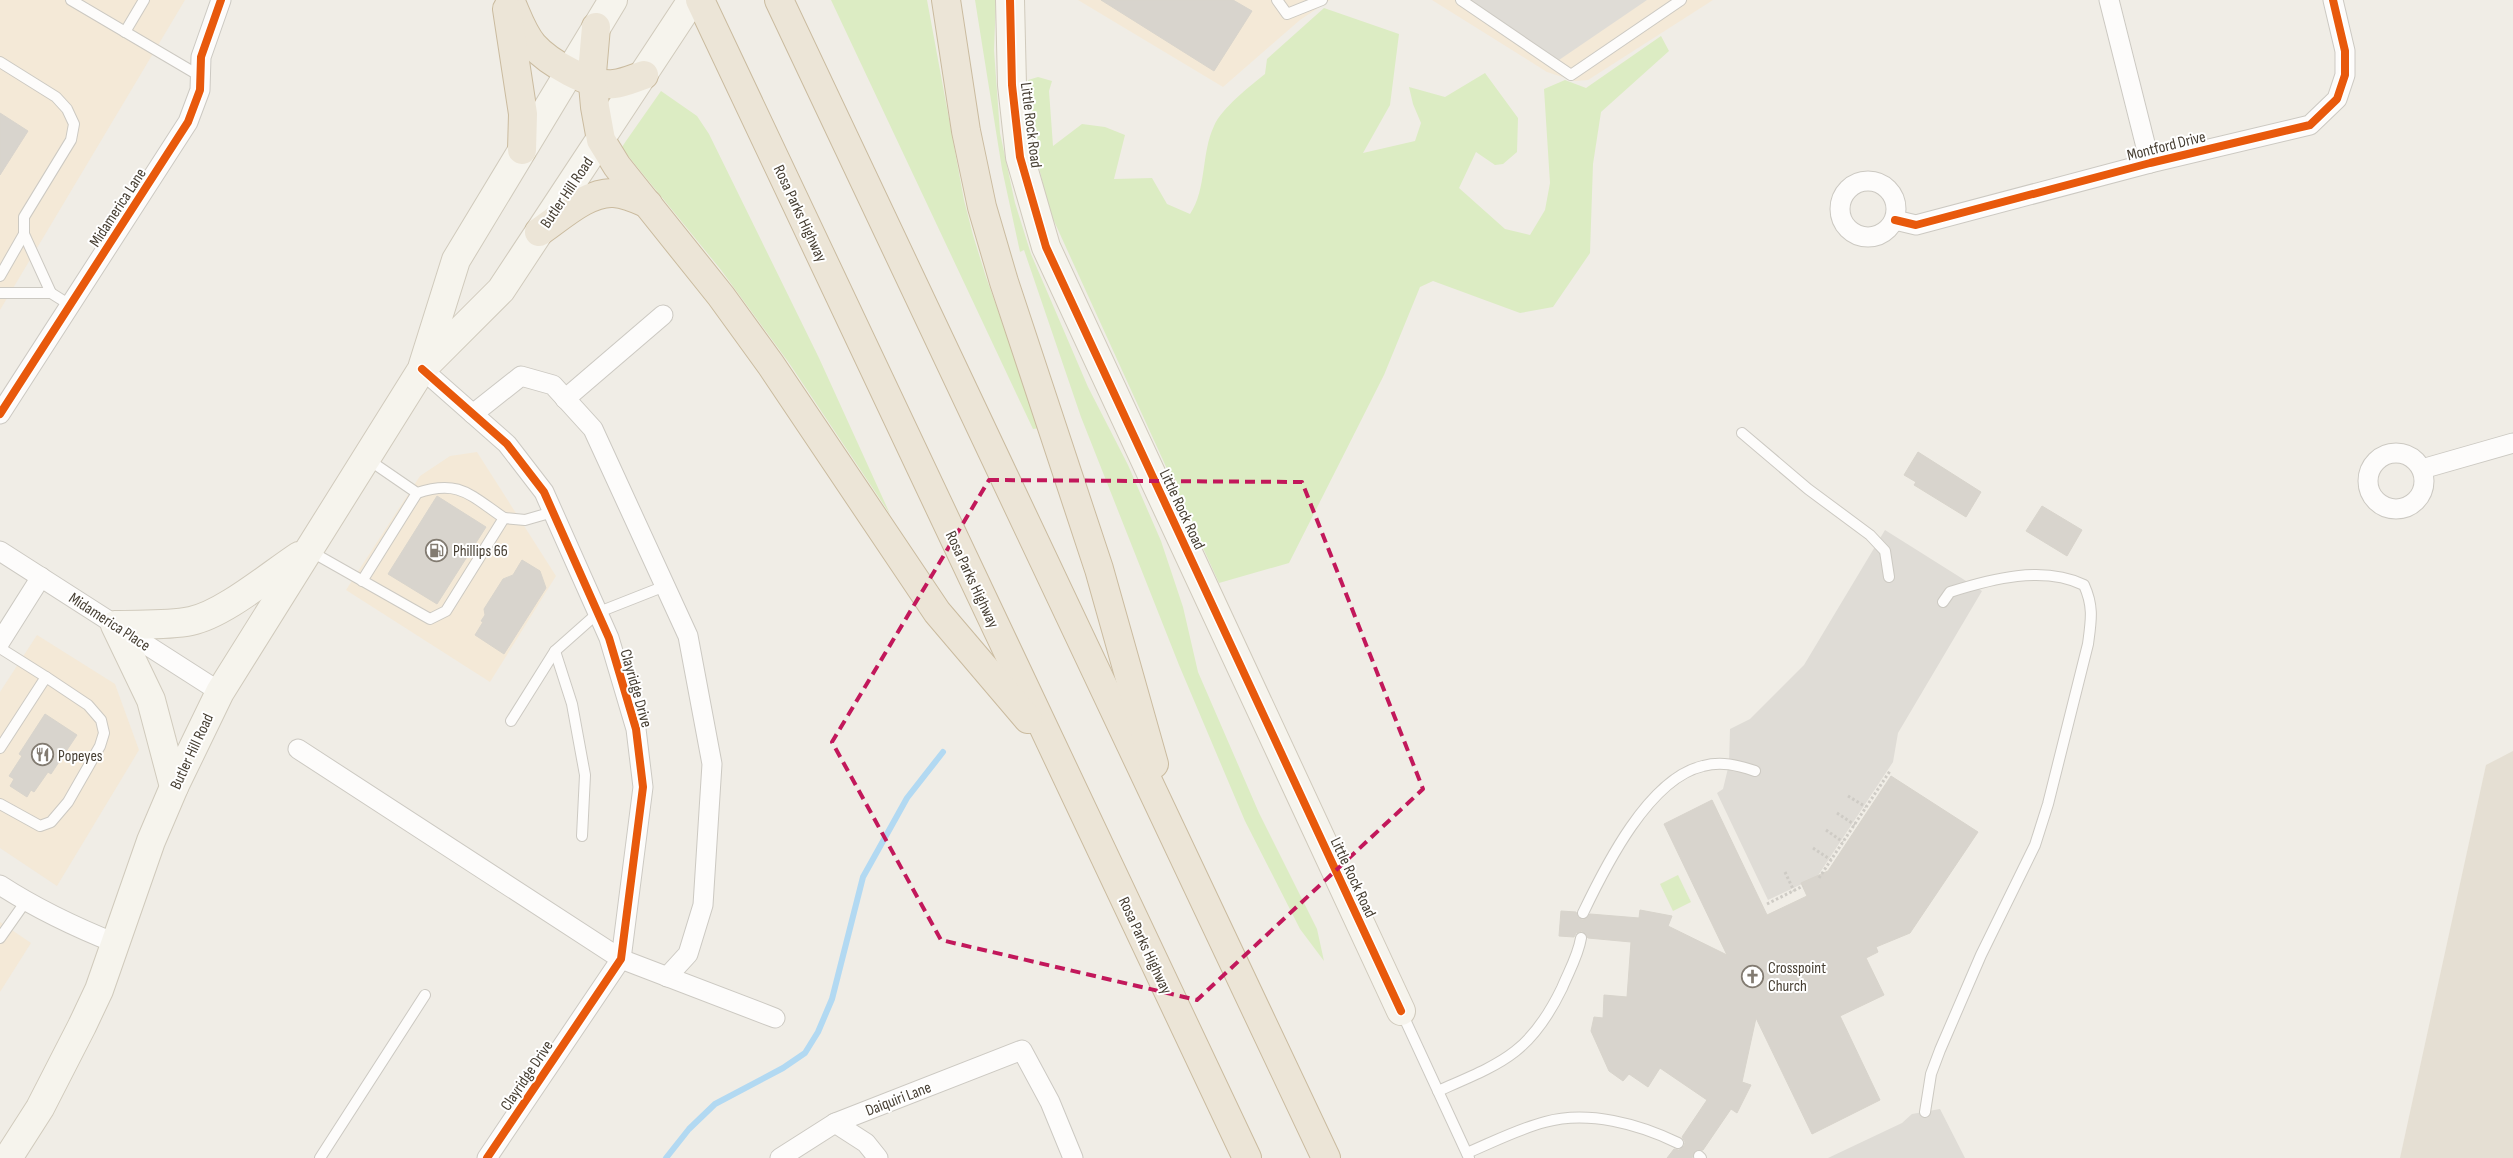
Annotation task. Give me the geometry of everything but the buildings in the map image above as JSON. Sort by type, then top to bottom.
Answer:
[{"type":"highway","points":[[505,0],[522,114],[522,150]]},
{"type":"highway","points":[[510,0],[521,26],[533,44],[581,76],[614,84],[644,75]]},
{"type":"highway","name":"Rosa Parks Highway","points":[[700,0],[1247,1158]]},
{"type":"highway","points":[[778,0],[1326,1158]]},
{"type":"highway","points":[[946,0],[956,76],[982,207],[1004,282],[1099,569],[1176,840]]},
{"type":"highway","points":[[596,27],[581,76],[594,106],[601,140],[617,166],[721,296],[771,365],[937,612],[1052,746]]},
{"type":"highway","points":[[539,232],[593,197],[612,193],[627,195],[648,204]]},
{"type":"main road","points":[[596,27],[613,0]]},
{"type":"main road","name":"Butler Hill Road","points":[[8,1158],[61,1069],[99,990],[151,841],[174,787],[220,692],[307,550],[422,369],[501,290],[692,0]]},
{"type":"main road","name":"Little Rock Road","points":[[1010,0],[1012,84],[1020,157],[1046,247],[1401,1011]]},
{"type":"main road","name":"Butler Hill Road","points":[[422,369],[456,260],[522,150],[581,76]]},
{"type":"main road","points":[[174,787],[150,700],[115,625],[172,624],[193,620],[235,599],[307,550]]},
{"type":"street","name":"Midamerica Lane","points":[[0,414],[188,122],[200,90],[201,58],[221,0]]},
{"type":"street","points":[[2109,0],[2150,162]]},
{"type":"street","name":"Montford Drive","points":[[1895,220],[1916,225],[2150,162],[2310,125],[2337,99],[2345,75],[2345,51],[2333,0]]},
{"type":"street","points":[[565,399],[663,315]]},
{"type":"street","name":"Clayridge Drive","points":[[422,369],[507,444],[544,492],[599,612],[636,729],[643,787],[621,959],[487,1158]]},
{"type":"street","points":[[473,414],[521,376],[553,386],[593,429],[688,636],[712,764],[703,905],[688,954],[667,977]]},
{"type":"street","points":[[2422,469],[2513,443]]},
{"type":"street","name":"Midamerica Place","points":[[0,551],[220,692]]},
{"type":"street","points":[[0,642],[41,577]]},
{"type":"street","points":[[298,749],[621,959],[775,1018]]},
{"type":"street","points":[[0,884],[26,901],[76,928],[115,943]]},
{"type":"street","name":"Daiquiri Lane","points":[[780,1158],[835,1123],[1022,1050],[1050,1102],[1073,1158]]},
{"type":"street","points":[[835,1123],[866,1143],[878,1158]]},
{"type":"lane","points":[[71,0],[200,76]]},
{"type":"lane","points":[[125,32],[144,0]]},
{"type":"lane","points":[[1277,0],[1287,14],[1322,0]]},
{"type":"lane","points":[[1461,0],[1570,75],[1681,0]]},
{"type":"lane","points":[[0,62],[56,97],[67,109],[74,124],[71,140],[24,217],[24,234],[51,293]]},
{"type":"lane","points":[[0,276],[24,234]]},
{"type":"lane","points":[[0,293],[51,293],[70,305]]},
{"type":"lane","points":[[1742,433],[1808,489],[1870,535],[1885,552],[1890,577]]},
{"type":"lane","points":[[366,458],[417,493]]},
{"type":"lane","points":[[362,581],[417,493],[437,486],[460,489],[504,518],[525,520],[553,512]]},
{"type":"lane","points":[[307,550],[430,619],[446,611],[504,518]]},
{"type":"lane","points":[[1926,1112],[1931,1074],[1940,1050],[1981,954],[2026,866],[2037,838],[2048,804],[2084,661],[2092,616],[2091,600],[2084,585],[2059,575],[1995,580],[1950,592],[1943,602]]},
{"type":"lane","points":[[512,721],[555,651],[599,612],[665,586]]},
{"type":"lane","points":[[0,648],[88,705],[101,720],[104,733],[100,746],[68,802],[51,822],[40,826],[0,804]]},
{"type":"lane","points":[[555,651],[572,704],[585,774],[582,836]]},
{"type":"lane","points":[[0,748],[46,677]]},
{"type":"lane","points":[[1583,913],[1637,818],[1660,791],[1701,766],[1729,764],[1755,771]]},
{"type":"lane","points":[[0,938],[26,901]]},
{"type":"lane","points":[[1438,1091],[1499,1062],[1527,1042],[1553,1006],[1573,963],[1581,938]]},
{"type":"lane","points":[[320,1158],[425,995]]},
{"type":"lane","name":"Little Rock Road","points":[[1401,1011],[1468,1156]]},
{"type":"lane","points":[[1468,1156],[1534,1125],[1571,1118],[1596,1119],[1620,1123],[1678,1143]]},
{"type":"path","points":[[1819,878],[1890,771]]},
{"type":"path","points":[[1848,796],[1866,808]]},
{"type":"path","points":[[1837,813],[1855,825]]},
{"type":"path","points":[[1826,830],[1844,842]]},
{"type":"path","points":[[1813,848],[1831,860]]},
{"type":"path","points":[[1785,872],[1794,891]]},
{"type":"path","points":[[1767,904],[1803,886]]},
{"type":"highlighted area","points":[[989,480],[1302,482],[1423,789],[1197,1000],[941,940],[832,742]]},
{"type":"shaded area","points":[[0,0],[185,0],[0,310]]},
{"type":"shaded area","points":[[1078,0],[1330,0],[1300,20],[1223,87]]},
{"type":"shaded area","points":[[1432,0],[1713,0],[1588,80],[1575,81],[1547,72]]},
{"type":"shaded area","points":[[1470,0],[1647,0],[1559,60]]},
{"type":"shaded area","points":[[477,452],[556,576],[490,682],[346,590],[420,476],[450,456]]},
{"type":"shaded area","points":[[1885,530],[1982,591],[1898,733],[1893,762],[1817,877],[1768,900],[1717,793],[1723,789],[1729,764],[1730,729],[1750,719],[1804,665]]},
{"type":"shaded area","points":[[37,635],[115,684],[139,750],[57,886],[0,848],[0,692]]},
{"type":"shaded area","points":[[2513,751],[2513,1158],[2400,1158],[2486,765]]},
{"type":"shaded area","points":[[0,922],[31,943],[0,992]]},
{"type":"shaded area","points":[[1940,1109],[1965,1158],[1828,1158],[1902,1123],[1912,1114]]},
{"type":"green space","points":[[831,0],[927,0],[964,200],[973,235],[1040,428],[1033,429]]},
{"type":"green space","points":[[975,0],[996,0],[994,50],[1000,133],[1015,203],[1031,254],[1088,387],[1128,465],[1161,541],[1183,607],[1198,672],[1259,813],[1317,929],[1324,961],[1300,929],[1245,821],[1179,665],[1081,417],[1024,250],[1020,252],[1002,169]]},
{"type":"green space","points":[[1324,8],[1399,34],[1390,105],[1363,153],[1415,141],[1421,123],[1413,104],[1409,87],[1445,97],[1485,73],[1518,118],[1517,152],[1503,164],[1495,165],[1476,152],[1459,188],[1505,229],[1530,235],[1545,210],[1550,183],[1544,89],[1565,80],[1586,88],[1661,36],[1669,51],[1601,112],[1593,164],[1590,253],[1553,307],[1520,313],[1433,281],[1420,287],[1384,375],[1289,563],[1219,583],[1049,210],[1037,159],[1028,80],[1038,77],[1052,81],[1049,91],[1053,146],[1082,124],[1105,127],[1125,135],[1114,179],[1152,178],[1167,204],[1190,214],[1199,193],[1207,148],[1218,119],[1237,98],[1265,74],[1267,59]]},
{"type":"green space","points":[[661,91],[697,116],[709,134],[819,358],[890,514],[789,363],[721,270],[622,147]]},
{"type":"green space","points":[[1678,875],[1691,902],[1673,911],[1660,884]]},
{"type":"waterway","points":[[666,1158],[689,1129],[715,1104],[783,1068],[805,1053],[818,1032],[832,999],[863,877],[907,798],[943,752]]},
{"type":"cycle path","points":[[0,414],[188,122],[200,90],[201,57],[221,0]]},
{"type":"cycle path","points":[[1010,0],[1012,85],[1020,157],[1046,247],[1401,1011]]},
{"type":"cycle path","points":[[1895,220],[1916,225],[2150,163],[2310,125],[2337,99],[2345,75],[2345,51],[2333,0]]},
{"type":"cycle path","points":[[422,369],[507,444],[544,492],[609,638],[636,729],[643,787],[621,959],[487,1158]]},
{"type":"place","name":"Phillips 66","points":[[437,550]]},
{"type":"place","name":"Popeyes","points":[[42,755]]},
{"type":"place","name":"Crosspoint Church","points":[[1752,976]]}]
